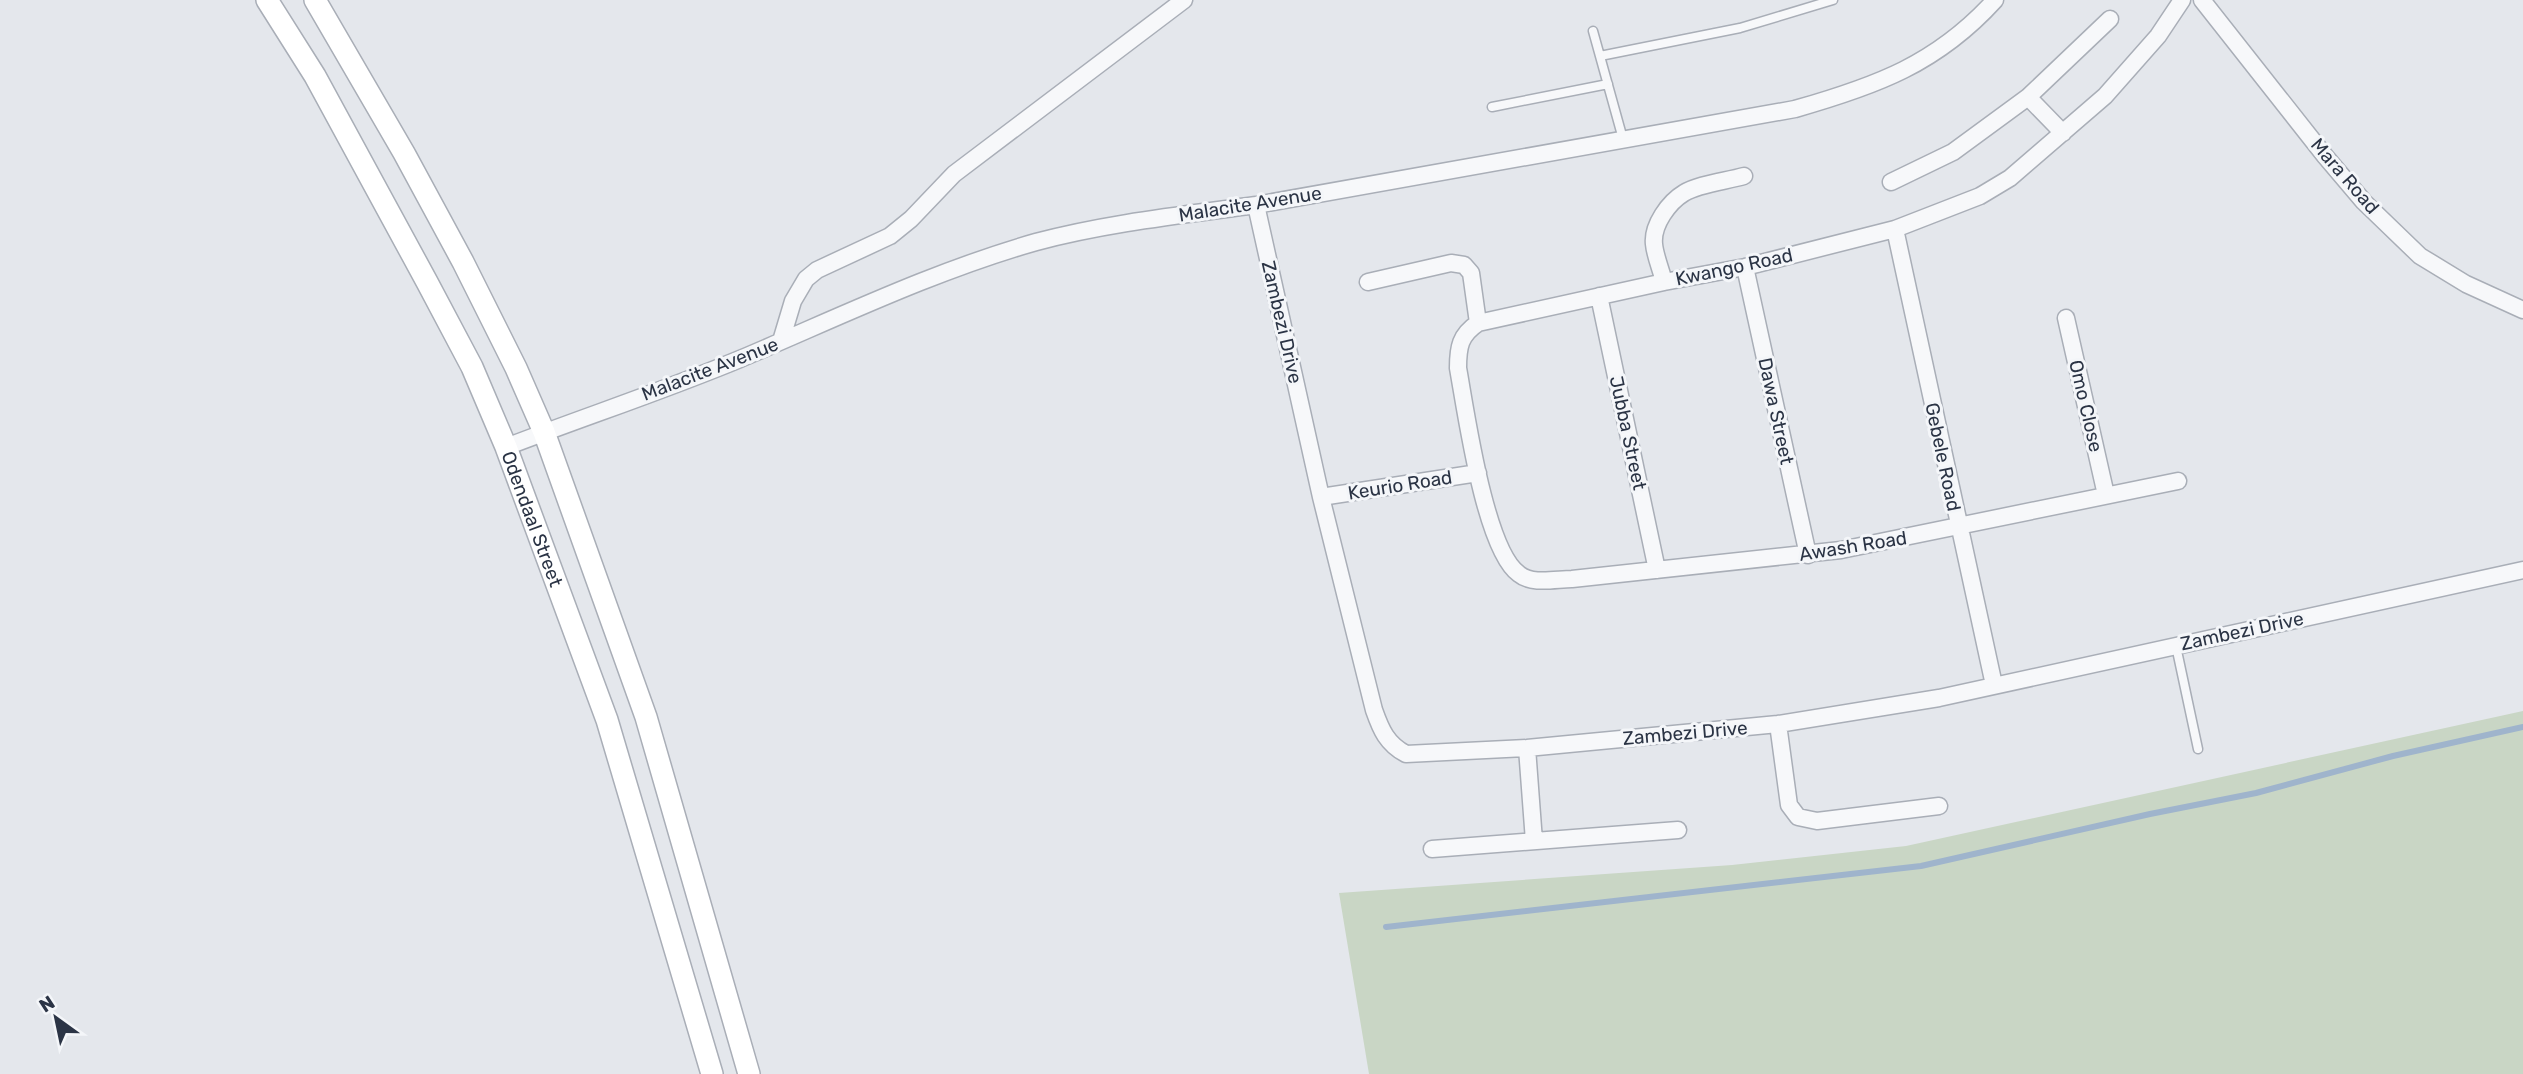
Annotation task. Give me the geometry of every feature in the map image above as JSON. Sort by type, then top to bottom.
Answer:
[{"type":"street","name":"Odendaal Street","points":[[267,0],[315,76],[427,282],[472,367],[506,447],[607,720],[712,1074]]},
{"type":"street","name":"Odendaal Street","points":[[315,0],[404,153],[463,262],[516,368],[544,432],[646,717],[749,1074]]},
{"type":"street","points":[[781,341],[793,301],[806,279],[817,270],[890,236],[911,219],[954,174],[1184,0]]},
{"type":"street","name":"Malacite Avenue","points":[[506,447],[737,360],[934,278],[1018,247],[1155,219],[1256,205],[1795,109],[1853,92],[1896,76],[1957,38],[1995,0]]},
{"type":"street","name":"Kwango Road","points":[[1478,323],[1745,267],[1895,229],[1980,196],[1997,187],[2105,96],[2158,36],[2182,0]]},
{"type":"street","name":"Mara Road","points":[[2202,0],[2325,156],[2364,202],[2410,247],[2440,270],[2523,310]]},
{"type":"street","points":[[1891,182],[1953,152],[2028,97],[2110,19]]},
{"type":"street","points":[[2028,97],[2063,133]]},
{"type":"street","points":[[1664,282],[1654,243],[1662,216],[1686,191],[1744,176]]},
{"type":"street","name":"Zambezi Drive","points":[[1256,205],[1321,496],[1374,710],[1380,729],[1391,746],[1406,754],[1527,748],[1779,724],[1939,698],[2523,570]]},
{"type":"street","name":"Gebele Road","points":[[1895,229],[1994,685]]},
{"type":"street","points":[[1368,282],[1451,263],[1464,265],[1471,273],[1478,323],[1466,331],[1460,342],[1458,368],[1478,473]]},
{"type":"street","name":"Dawa Street","points":[[1745,267],[1808,555]]},
{"type":"street","name":"Jubba Street","points":[[1599,296],[1657,570]]},
{"type":"street","name":"Omo Close","points":[[2066,318],[2106,495]]},
{"type":"street","name":"Keurio Road","points":[[1321,496],[1478,473]]},
{"type":"street","name":"Awash Road","points":[[1478,473],[1498,545],[1511,568],[1525,578],[1537,580],[1572,579],[1808,555],[1958,528],[2178,481]]},
{"type":"street","points":[[1779,724],[1789,805],[1798,817],[1817,821],[1939,806]]},
{"type":"street","points":[[1527,748],[1534,841]]},
{"type":"street","points":[[1432,849],[1678,830]]},
{"type":"lane","points":[[1600,55],[1740,28],[1833,0]]},
{"type":"lane","points":[[1593,31],[1623,139]]},
{"type":"lane","points":[[1492,107],[1608,84]]},
{"type":"lane","points":[[2176,646],[2198,749]]},
{"type":"green space","points":[[2523,711],[2523,1074],[1369,1074],[1339,893],[1732,865],[1906,846]]},
{"type":"waterway","points":[[1386,927],[1921,866],[2256,793],[2393,756],[2523,727]]}]
